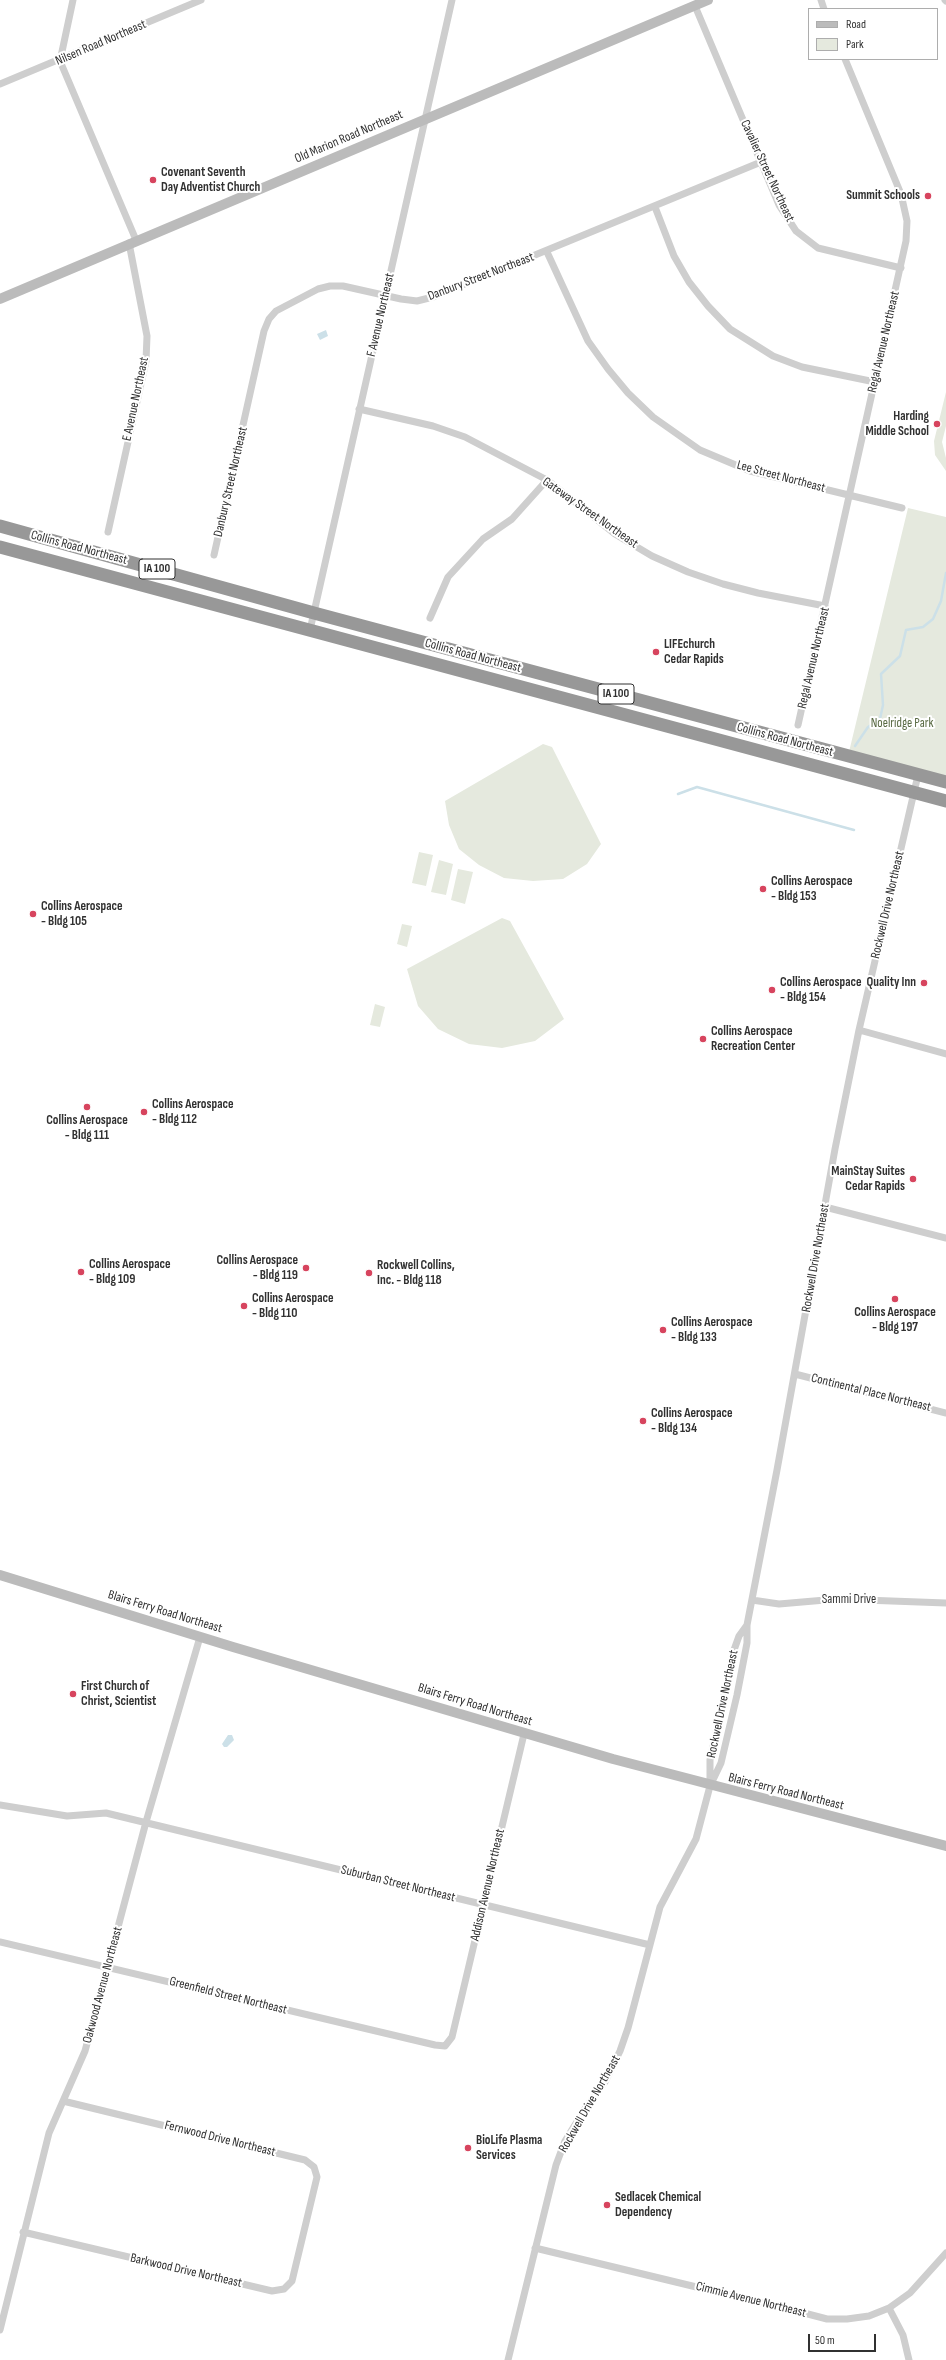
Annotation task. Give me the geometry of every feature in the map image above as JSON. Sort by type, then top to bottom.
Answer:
[{"type":"highway","name":"Collins Road Northeast","points":[[0,526],[314,613],[946,782]]},
{"type":"highway","name":"Collins Road Northeast","points":[[0,546],[946,801]]},
{"type":"main road","name":"Old Marion Road Northeast","points":[[0,299],[132,241],[708,0]]},
{"type":"main road","name":"Blairs Ferry Road Northeast","points":[[0,1575],[200,1637],[524,1734],[710,1786],[946,1846]]},
{"type":"street","points":[[60,61],[73,0]]},
{"type":"street","name":"Nilsen Road Northeast","points":[[0,84],[60,61],[201,0]]},
{"type":"street","name":"F Avenue Northeast","points":[[310,630],[452,0]]},
{"type":"street","name":"Cavalier Street Northeast","points":[[695,6],[787,220],[807,241],[818,248],[833,253],[901,268]]},
{"type":"street","name":"Regal Avenue Northeast","points":[[798,725],[906,241],[907,221],[903,199],[845,60]]},
{"type":"street","name":"E Avenue Northeast","points":[[60,61],[132,241],[147,336],[146,361],[108,532]]},
{"type":"street","name":"Danbury Street Northeast","points":[[214,555],[264,331],[269,318],[284,306],[318,289],[330,286],[343,286],[385,296],[417,301],[433,298],[761,162]]},
{"type":"street","points":[[655,207],[674,256],[689,282],[708,306],[730,329],[773,356],[802,367],[875,382]]},
{"type":"street","name":"Lee Street Northeast","points":[[547,252],[588,341],[628,393],[653,417],[700,450],[750,472],[902,508]]},
{"type":"street","name":"Gateway Street Northeast","points":[[359,409],[433,426],[465,437],[547,480],[615,534],[652,556],[688,572],[723,584],[758,593],[825,606]]},
{"type":"street","points":[[430,618],[448,577],[452,572],[483,539],[512,519],[547,480]]},
{"type":"street","name":"Rockwell Drive Northeast","points":[[508,2360],[556,2165],[566,2141],[586,2107],[605,2082],[620,2051],[628,2028],[660,1907],[696,1839],[710,1786],[721,1763],[737,1695],[746,1643],[747,1625],[859,1030],[918,775]]},
{"type":"street","points":[[859,1030],[946,1054]]},
{"type":"street","points":[[825,1207],[946,1238]]},
{"type":"street","name":"Continental Place Northeast","points":[[795,1374],[946,1413]]},
{"type":"street","name":"Sammi Drive","points":[[752,1600],[779,1604],[837,1598],[946,1603]]},
{"type":"street","name":"Rockwell Drive Northeast","points":[[710,1786],[710,1760],[734,1650],[739,1636],[747,1625]]},
{"type":"street","name":"Oakwood Avenue Northeast","points":[[0,2330],[23,2232],[49,2132],[86,2052],[107,1966],[146,1822],[200,1637]]},
{"type":"street","name":"Addison Avenue Northeast","points":[[452,2037],[524,1734]]},
{"type":"street","name":"Suburban Street Northeast","points":[[0,1805],[67,1816],[100,1812],[650,1945]]},
{"type":"street","name":"Greenfield Street Northeast","points":[[0,1942],[107,1966],[435,2045],[445,2046],[452,2037]]},
{"type":"street","name":"Fernwood Drive Northeast","points":[[63,2100],[305,2160],[314,2167],[317,2177],[305,2227]]},
{"type":"street","name":"Barkwood Drive Northeast","points":[[23,2232],[272,2291],[284,2289],[292,2281],[305,2227]]},
{"type":"street","name":"Cimmie Avenue Northeast","points":[[535,2248],[827,2318],[847,2319],[869,2316],[889,2308],[910,2294],[946,2253]]},
{"type":"street","points":[[889,2308],[903,2335],[909,2360]]},
{"type":"green space","points":[[946,392],[946,426],[942,442],[946,458],[946,471],[935,455],[934,441]]},
{"type":"green space","name":"Noelridge Park","points":[[908,508],[946,517],[946,782],[848,756]]},
{"type":"green space","points":[[543,744],[552,747],[601,844],[587,864],[563,879],[533,881],[504,878],[479,865],[459,849],[449,825],[445,801]]},
{"type":"green space","points":[[419,852],[433,855],[426,886],[412,883]]},
{"type":"green space","points":[[439,860],[453,864],[446,895],[431,892]]},
{"type":"green space","points":[[458,869],[473,872],[465,904],[451,900]]},
{"type":"green space","points":[[502,918],[510,921],[564,1019],[535,1041],[502,1048],[469,1044],[438,1029],[418,1006],[407,969]]},
{"type":"green space","points":[[402,924],[412,926],[407,947],[397,944]]},
{"type":"green space","points":[[375,1004],[385,1007],[380,1027],[370,1025]]},
{"type":"shaded area","points":[[326,330],[328,336],[320,340],[317,334]]},
{"type":"shaded area","points":[[228,1735],[232,1735],[234,1740],[227,1747],[224,1747],[222,1744]]},
{"type":"waterway","points":[[855,746],[868,727],[880,719],[883,705],[881,674],[900,656],[906,630],[923,627],[933,619],[941,601],[946,573]]},
{"type":"waterway","points":[[678,794],[697,787],[854,830]]},
{"type":"place","name":"Covenant Seventh Day Adventist Church","points":[[153,180]]},
{"type":"place","name":"Summit Schools","points":[[928,196]]},
{"type":"place","name":"Harding Middle School","points":[[937,424]]},
{"type":"place","name":"LIFEchurch Cedar Rapids","points":[[656,652]]},
{"type":"place","name":"Collins Aerospace - Bldg 153","points":[[763,889]]},
{"type":"place","name":"Collins Aerospace - Bldg 105","points":[[33,914]]},
{"type":"place","name":"Quality Inn","points":[[924,983]]},
{"type":"place","name":"Collins Aerospace - Bldg 154","points":[[772,990]]},
{"type":"place","name":"Collins Aerospace Recreation Center","points":[[703,1039]]},
{"type":"place","name":"Collins Aerospace - Bldg 111","points":[[87,1107]]},
{"type":"place","name":"Collins Aerospace - Bldg 112","points":[[144,1112]]},
{"type":"place","name":"MainStay Suites Cedar Rapids","points":[[913,1179]]},
{"type":"place","name":"Collins Aerospace - Bldg 119","points":[[306,1268]]},
{"type":"place","name":"Collins Aerospace - Bldg 109","points":[[81,1272]]},
{"type":"place","name":"Rockwell Collins, Inc. - Bldg 118","points":[[369,1273]]},
{"type":"place","name":"Collins Aerospace - Bldg 197","points":[[895,1299]]},
{"type":"place","name":"Collins Aerospace - Bldg 110","points":[[244,1306]]},
{"type":"place","name":"Collins Aerospace - Bldg 133","points":[[663,1330]]},
{"type":"place","name":"Collins Aerospace - Bldg 134","points":[[643,1421]]},
{"type":"place","name":"First Church of Christ, Scientist","points":[[73,1694]]},
{"type":"place","name":"BioLife Plasma Services","points":[[468,2148]]},
{"type":"place","name":"Sedlacek Chemical Dependency","points":[[607,2205]]}]
